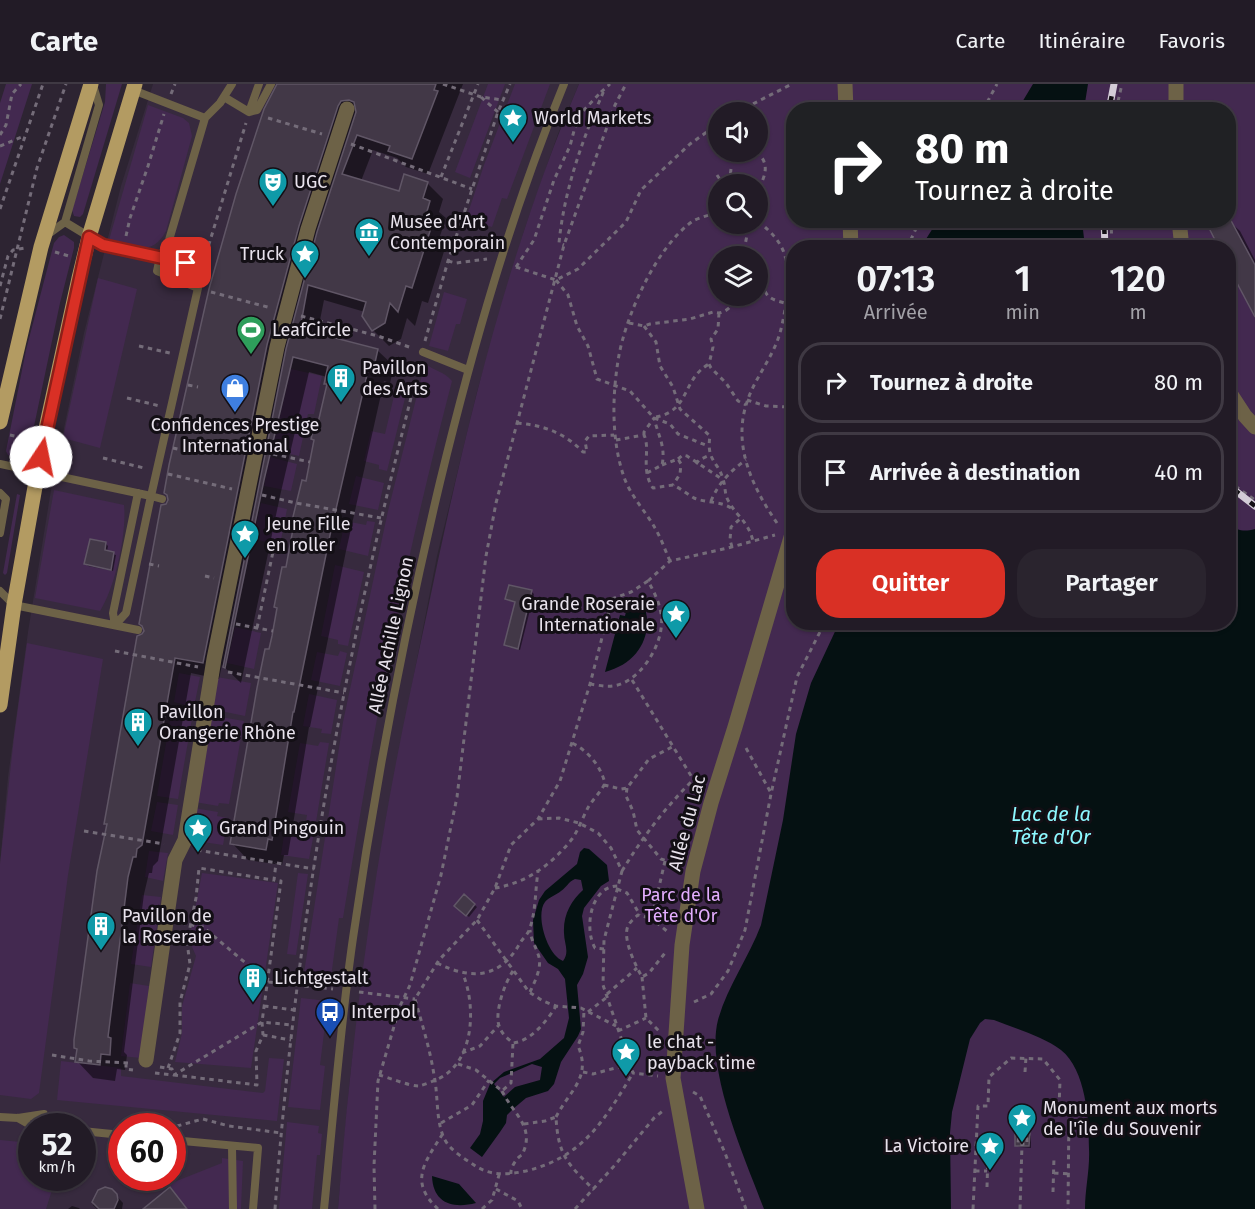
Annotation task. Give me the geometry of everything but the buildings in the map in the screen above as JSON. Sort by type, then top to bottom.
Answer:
[{"type":"main road","points":[[0,422],[92,84]]},
{"type":"main road","points":[[0,705],[14,605],[38,473],[89,237],[134,87]]},
{"type":"street","points":[[845,84],[846,102]]},
{"type":"street","points":[[1176,84],[1176,102]]},
{"type":"street","points":[[153,1064],[175,860],[185,840],[212,669],[256,450],[286,312],[308,229],[347,109]]},
{"type":"street","points":[[1236,402],[1255,427]]},
{"type":"street","name":"Allée du Lac","points":[[697,1209],[673,1078],[682,949],[695,866],[711,803],[735,728],[786,542]]},
{"type":"lane","points":[[47,244],[65,222],[99,105],[92,84]]},
{"type":"lane","points":[[115,625],[126,613],[197,292],[157,271],[160,257],[169,240],[205,118],[224,97],[232,84]]},
{"type":"lane","points":[[249,112],[259,84]]},
{"type":"lane","points":[[224,97],[249,112],[257,110],[271,84]]},
{"type":"lane","name":"Allée Achille Lignon","points":[[324,1209],[350,961],[374,807],[401,657],[468,370],[518,204],[564,84]]},
{"type":"lane","points":[[134,87],[167,104],[205,118]]},
{"type":"lane","points":[[65,222],[103,245],[202,266]]},
{"type":"lane","points":[[423,352],[468,370]]},
{"type":"lane","points":[[0,465],[162,499]]},
{"type":"lane","points":[[0,493],[6,499],[0,534]]},
{"type":"lane","points":[[115,625],[113,613],[138,493]]},
{"type":"lane","points":[[0,591],[14,605],[138,630]]},
{"type":"lane","points":[[0,1116],[18,1118]]},
{"type":"lane","points":[[186,1141],[258,1148],[253,1209]]},
{"type":"lane","points":[[232,1146],[233,1209]]},
{"type":"path","points":[[0,135],[6,125],[12,94],[21,84]]},
{"type":"path","points":[[0,209],[43,84]]},
{"type":"path","points":[[0,319],[37,168],[66,84]]},
{"type":"path","points":[[124,250],[129,218],[175,84]]},
{"type":"path","points":[[443,84],[481,97],[503,100]]},
{"type":"path","points":[[441,177],[478,84]]},
{"type":"path","name":"Allée Achille Lignon","points":[[275,1209],[294,1010],[314,869],[344,693],[381,518],[423,352],[448,261],[498,112],[510,84]]},
{"type":"path","points":[[609,84],[584,110],[575,127],[534,240],[515,267],[556,280],[568,295],[577,326],[588,346],[597,379],[630,392],[654,418],[670,424],[678,434],[708,446]]},
{"type":"path","points":[[375,1209],[374,1166],[379,1075],[410,985],[441,875],[453,819],[486,556],[496,503],[564,245],[615,105],[626,84]]},
{"type":"path","points":[[757,102],[792,84]]},
{"type":"path","points":[[987,102],[997,84]]},
{"type":"path","points":[[1118,102],[1122,84]]},
{"type":"path","points":[[564,245],[559,243],[562,213],[584,136],[603,93],[601,92]]},
{"type":"path","points":[[481,97],[498,112]]},
{"type":"path","points":[[202,266],[249,112],[336,139],[472,189]]},
{"type":"path","points":[[556,280],[578,269],[626,222],[641,190],[690,144],[708,131]]},
{"type":"path","points":[[0,146],[24,136]]},
{"type":"path","points":[[730,174],[731,169]]},
{"type":"path","points":[[670,561],[656,530],[624,479],[616,438],[616,386],[619,354],[636,300],[652,269],[671,242],[694,221],[708,216]]},
{"type":"path","points":[[768,229],[775,235],[786,258]]},
{"type":"path","points":[[47,244],[71,256]]},
{"type":"path","points":[[0,286],[8,256]]},
{"type":"path","points":[[448,261],[456,263],[491,260]]},
{"type":"path","points":[[197,292],[378,336],[423,352]]},
{"type":"path","points":[[768,296],[786,302],[778,339],[747,403],[742,436],[747,469],[762,501],[786,528]]},
{"type":"path","points":[[629,323],[644,326],[713,312],[719,313],[731,306]]},
{"type":"path","points":[[719,313],[718,329],[711,339],[713,347],[711,368],[726,383],[738,401],[766,406],[786,405]]},
{"type":"path","points":[[644,326],[656,342],[660,366],[680,404],[680,409],[710,436],[708,446],[710,455],[723,479],[724,491],[735,511],[750,529],[753,541]]},
{"type":"path","points":[[140,346],[183,356]]},
{"type":"path","points":[[678,459],[680,474],[673,484],[653,488],[647,473],[645,452],[647,445],[644,432],[654,418],[673,412],[680,404],[697,372],[710,364]]},
{"type":"path","points":[[127,398],[171,409]]},
{"type":"path","points":[[654,418],[664,446],[662,465]]},
{"type":"path","points":[[518,423],[547,428],[569,439],[583,452],[587,452],[585,441],[590,436],[616,438],[644,435]]},
{"type":"path","points":[[10,435],[30,439]]},
{"type":"path","points":[[256,450],[310,462]]},
{"type":"path","points":[[647,473],[683,455],[723,479]]},
{"type":"path","points":[[696,464],[710,455]]},
{"type":"path","points":[[103,458],[296,503],[381,518]]},
{"type":"path","points":[[711,501],[723,479],[746,460]]},
{"type":"path","points":[[673,484],[694,498],[728,506],[735,511]]},
{"type":"path","points":[[1236,487],[1255,500]]},
{"type":"path","points":[[732,547],[731,527],[741,518]]},
{"type":"path","points":[[692,780],[668,805],[643,837],[622,872],[604,940],[603,985],[633,1073],[592,1134],[564,1157],[511,1174],[499,1175],[481,1170],[454,1152],[442,1135],[435,1080],[416,999],[437,963],[477,920],[495,888],[511,845],[537,819],[560,781],[590,684],[612,599],[631,592],[648,581],[670,561],[786,532]]},
{"type":"path","points":[[257,628],[274,547]]},
{"type":"path","points":[[590,684],[613,686],[632,680],[651,658],[661,629],[659,602],[648,581]]},
{"type":"path","points":[[222,621],[273,632]]},
{"type":"path","points":[[677,1002],[694,1002],[711,994],[728,971],[745,930],[771,794],[798,677],[821,630]]},
{"type":"path","points":[[632,680],[692,780],[711,803]]},
{"type":"path","points":[[735,728],[771,794]]},
{"type":"path","points":[[495,888],[510,886],[538,872],[573,837],[579,823],[604,785],[603,775],[590,755],[572,742]]},
{"type":"path","points":[[672,747],[648,759],[627,788],[627,801],[633,811],[637,830],[665,861],[695,866]]},
{"type":"path","points":[[604,785],[627,788]]},
{"type":"path","points":[[537,819],[559,818],[579,823],[598,832],[611,848],[622,872]]},
{"type":"path","points":[[656,922],[653,913],[665,861]]},
{"type":"path","points":[[274,880],[276,863]]},
{"type":"path","points":[[168,1068],[180,1033],[180,1002],[190,963],[187,942],[196,898],[199,868],[281,881],[262,1022],[263,1035],[256,1051],[257,1085],[174,1075]]},
{"type":"path","points":[[529,992],[538,972],[540,957],[533,945],[530,929],[538,872]]},
{"type":"path","points":[[604,949],[595,948],[591,940],[592,907],[606,888],[617,887],[627,893],[640,915],[656,922],[682,949]]},
{"type":"path","points":[[640,915],[633,919],[627,931],[628,946],[642,977],[646,1018],[657,1030],[675,1042]]},
{"type":"path","points":[[477,920],[529,992],[543,1001],[557,1006],[584,1010],[616,1026]]},
{"type":"path","points":[[185,924],[203,927],[268,981],[337,989]]},
{"type":"path","points":[[437,963],[463,974],[492,970],[508,962],[530,929]]},
{"type":"path","points":[[642,977],[649,973],[664,953],[682,949]]},
{"type":"path","points":[[584,1010],[607,996],[637,968]]},
{"type":"path","points":[[462,1053],[480,1046],[498,1026],[502,995],[513,971]]},
{"type":"path","points":[[379,1075],[419,1086],[446,1076],[458,1064],[472,1012],[469,988],[463,974]]},
{"type":"path","points":[[367,993],[416,999]]},
{"type":"path","points":[[264,1006],[294,1010]]},
{"type":"path","points":[[513,1043],[530,1036],[557,1006]]},
{"type":"path","points":[[584,1010],[583,1032],[578,1047],[583,1059],[583,1072],[556,1117],[558,1139],[564,1157],[594,1190]]},
{"type":"path","points":[[618,1031],[646,1018]]},
{"type":"path","points":[[174,1075],[262,1022],[292,1025]]},
{"type":"path","points":[[498,1026],[513,1043],[511,1083],[502,1091]]},
{"type":"path","points":[[263,1035],[291,1040]]},
{"type":"path","points":[[52,1055],[89,1061],[153,1064],[172,1069],[174,1075]]},
{"type":"path","points":[[973,1209],[978,1106],[988,1106],[989,1077],[1011,1058],[1042,1059],[1060,1080],[1059,1109],[1070,1109],[1068,1209]]},
{"type":"path","points":[[1025,1072],[1026,1058]]},
{"type":"path","points":[[458,1064],[476,1070],[502,1091],[524,1124],[528,1140],[510,1170],[511,1174]]},
{"type":"path","points":[[583,1072],[592,1074],[630,1064]]},
{"type":"path","points":[[633,1073],[673,1078],[700,1096],[746,1209]]},
{"type":"path","points":[[441,1123],[472,1105],[489,1080]]},
{"type":"path","points":[[575,1209],[594,1190],[654,1118],[677,1098]]},
{"type":"path","points":[[524,1124],[556,1117]]},
{"type":"path","points":[[186,1124],[203,1119],[229,1126],[281,1133]]},
{"type":"path","points":[[438,1209],[423,1189],[421,1177],[426,1160],[442,1135]]},
{"type":"path","points":[[1020,1209],[1023,1143]]},
{"type":"path","points":[[987,1187],[988,1153]]},
{"type":"path","points":[[1053,1192],[1054,1157]]},
{"type":"path","points":[[975,1171],[987,1171]]},
{"type":"path","points":[[1054,1173],[1070,1174]]},
{"type":"path","points":[[482,1209],[492,1200],[499,1175]]},
{"type":"path","points":[[496,1189],[518,1201],[522,1209]]},
{"type":"shaded area","points":[[153,84],[579,84],[558,134],[524,231],[477,392],[437,556],[385,825],[351,1068],[338,1209],[0,1209],[0,864],[8,777],[51,490],[84,333],[121,186]]},
{"type":"green space","points":[[6,84],[32,84],[0,184],[0,103]]},
{"type":"green space","points":[[106,84],[122,84],[83,214],[80,217],[74,216],[72,210],[105,102]]},
{"type":"green space","points":[[488,84],[505,84],[470,178],[455,172]]},
{"type":"green space","points":[[515,84],[550,84],[507,199],[502,198],[492,227],[466,219]]},
{"type":"green space","name":"Parc de la Tête d'Or","points":[[579,84],[1255,84],[1255,1209],[338,1209],[351,1064],[385,823],[456,478],[509,278],[553,148]]},
{"type":"green space","points":[[148,105],[183,118],[189,123],[192,136],[166,231],[154,245],[141,248],[109,240]]},
{"type":"green space","points":[[64,235],[74,242],[74,248],[29,450],[25,458],[18,460],[8,455],[6,451],[26,350],[54,243]]},
{"type":"green space","points":[[98,278],[137,289],[100,448],[63,438]]},
{"type":"green space","points":[[444,292],[467,299],[460,324],[456,324],[448,351],[429,346]]},
{"type":"green space","points":[[425,363],[452,381],[401,595],[374,735],[343,918],[339,918],[331,977],[304,973],[343,722],[388,511]]},
{"type":"green space","points":[[291,369],[322,376],[314,414],[308,414],[299,456],[272,450]]},
{"type":"green space","points":[[397,383],[408,386],[387,471],[379,469],[379,465],[364,461],[371,431],[385,434]]},
{"type":"green space","points":[[270,457],[297,464],[291,491],[264,486]]},
{"type":"green space","points":[[356,476],[384,483],[378,510],[349,504]]},
{"type":"green space","points":[[54,490],[124,505],[124,530],[119,560],[100,611],[35,598]]},
{"type":"green space","points":[[17,494],[20,495],[5,575],[3,573]]},
{"type":"green space","points":[[261,503],[287,509],[280,545],[253,539]]},
{"type":"green space","points":[[345,521],[366,525],[367,521],[375,522],[368,556],[339,549]]},
{"type":"green space","points":[[335,565],[364,572],[348,646],[338,644],[338,640],[321,636]]},
{"type":"green space","points":[[235,627],[261,633],[254,669],[227,663]]},
{"type":"green space","points":[[27,643],[103,659],[68,875],[39,1093],[31,1099],[0,1095],[0,864]]},
{"type":"green space","points":[[340,651],[347,653],[340,686],[311,680],[317,652],[338,656]]},
{"type":"green space","points":[[179,673],[200,677],[194,707],[174,702]]},
{"type":"green space","points":[[217,677],[251,683],[245,716],[211,709]]},
{"type":"green space","points":[[309,694],[337,700],[331,734],[321,733],[322,729],[303,726]]},
{"type":"green space","points":[[172,709],[193,713],[178,799],[157,796]]},
{"type":"green space","points":[[209,715],[244,721],[229,804],[219,803],[218,806],[195,802]]},
{"type":"green space","points":[[320,742],[329,743],[315,828],[305,827],[307,815],[288,812],[300,743],[318,746]]},
{"type":"green space","points":[[157,802],[178,805],[173,835],[151,831]]},
{"type":"green space","points":[[194,808],[218,812],[217,816],[228,818],[223,845],[189,840]]},
{"type":"green space","points":[[285,829],[314,833],[309,859],[281,855]]},
{"type":"green space","points":[[149,851],[168,853],[163,881],[145,877]]},
{"type":"green space","points":[[202,873],[278,883],[251,1068],[175,1062],[182,1033],[182,1006],[196,956],[189,940]]},
{"type":"green space","points":[[298,873],[308,874],[296,955],[287,954]]},
{"type":"green space","points":[[142,895],[161,897],[151,967],[131,964]]},
{"type":"green space","points":[[130,983],[149,986],[141,1058],[121,1056]]},
{"type":"green space","points":[[301,998],[328,1001],[320,1065],[325,1066],[320,1110],[288,1107]]},
{"type":"green space","points":[[269,1058],[284,1059],[277,1121],[57,1100],[61,1061],[121,1068],[121,1076],[263,1093]]},
{"type":"green space","points":[[287,1122],[319,1126],[318,1133],[322,1134],[320,1155],[317,1155],[312,1209],[279,1209]]},
{"type":"green space","points":[[0,1140],[18,1142],[18,1191],[52,1191],[46,1209],[0,1209]]},
{"type":"green space","points":[[222,1158],[243,1161],[241,1209],[187,1209],[174,1191],[186,1191],[186,1177],[222,1163]]},
{"type":"water","points":[[1033,84],[1088,84],[1085,102],[1022,102]]},
{"type":"water","points":[[933,228],[1083,228],[1084,240],[925,240]]},
{"type":"water","name":"Lac de la Tête d'Or","points":[[1236,528],[1255,529],[1255,1209],[1085,1209],[1089,1156],[1088,1124],[1081,1082],[1076,1070],[1069,1059],[1054,1045],[994,1020],[985,1019],[970,1039],[952,1112],[951,1209],[764,1209],[729,1115],[717,1064],[716,1041],[722,1008],[761,925],[783,820],[796,734],[811,683],[836,630],[1236,630]]},
{"type":"water","points":[[642,599],[647,623],[642,644],[628,661],[605,672],[620,615],[625,616],[627,607]]},
{"type":"water","points":[[584,848],[589,849],[607,865],[609,881],[601,886],[584,908],[582,916],[588,957],[577,985],[581,1029],[561,1062],[554,1084],[548,1091],[526,1098],[507,1115],[506,1123],[482,1157],[470,1148],[480,1134],[483,1121],[483,1101],[490,1084],[504,1072],[540,1059],[564,1038],[569,1018],[565,979],[558,969],[548,963],[534,943],[533,920],[539,900],[545,891],[577,864],[580,852]],"holes":[[[575,879],[581,880],[583,890],[566,914],[564,926],[566,951],[563,961],[552,951],[544,934],[542,908],[547,900]],[[532,1064],[542,1067],[540,1080],[515,1087],[504,1097],[494,1084],[500,1078]]]},
{"type":"water","points":[[432,1176],[459,1184],[476,1203],[459,1205],[445,1202],[436,1192]]},
{"type":"railway","points":[[1111,102],[1114,84]]},
{"type":"railway","points":[[1104,228],[1105,240]]},
{"type":"railway","points":[[1236,491],[1255,506]]},
{"type":"place","name":"World Markets","points":[[513,144]]},
{"type":"place","name":"UGC","points":[[273,208]]},
{"type":"place","name":"Musée d'Art Contemporain","points":[[369,258]]},
{"type":"place","name":"Truck","points":[[305,280]]},
{"type":"place","name":"LeafCircle","points":[[251,356]]},
{"type":"place","name":"Pavillon des Arts","points":[[341,404]]},
{"type":"place","name":"Confidences Prestige International","points":[[235,414]]},
{"type":"place","name":"Jeune Fille en roller","points":[[245,560]]},
{"type":"place","name":"Grande Roseraie Internationale","points":[[676,640]]},
{"type":"place","name":"Pavillon Orangerie Rhône","points":[[138,748]]},
{"type":"place","name":"Grand Pingouin","points":[[198,854]]},
{"type":"place","name":"Pavillon de la Roseraie","points":[[101,952]]},
{"type":"place","name":"Lichtgestalt","points":[[253,1004]]},
{"type":"place","name":"Interpol","points":[[330,1038]]},
{"type":"place","name":"le chat - payback time","points":[[626,1078]]},
{"type":"place","name":"Monument aux morts de l'île du Souvenir","points":[[1022,1144]]},
{"type":"place","name":"La Victoire","points":[[990,1172]]},
{"type":"route","points":[[41,457],[89,237],[103,245],[186,263]]}]
